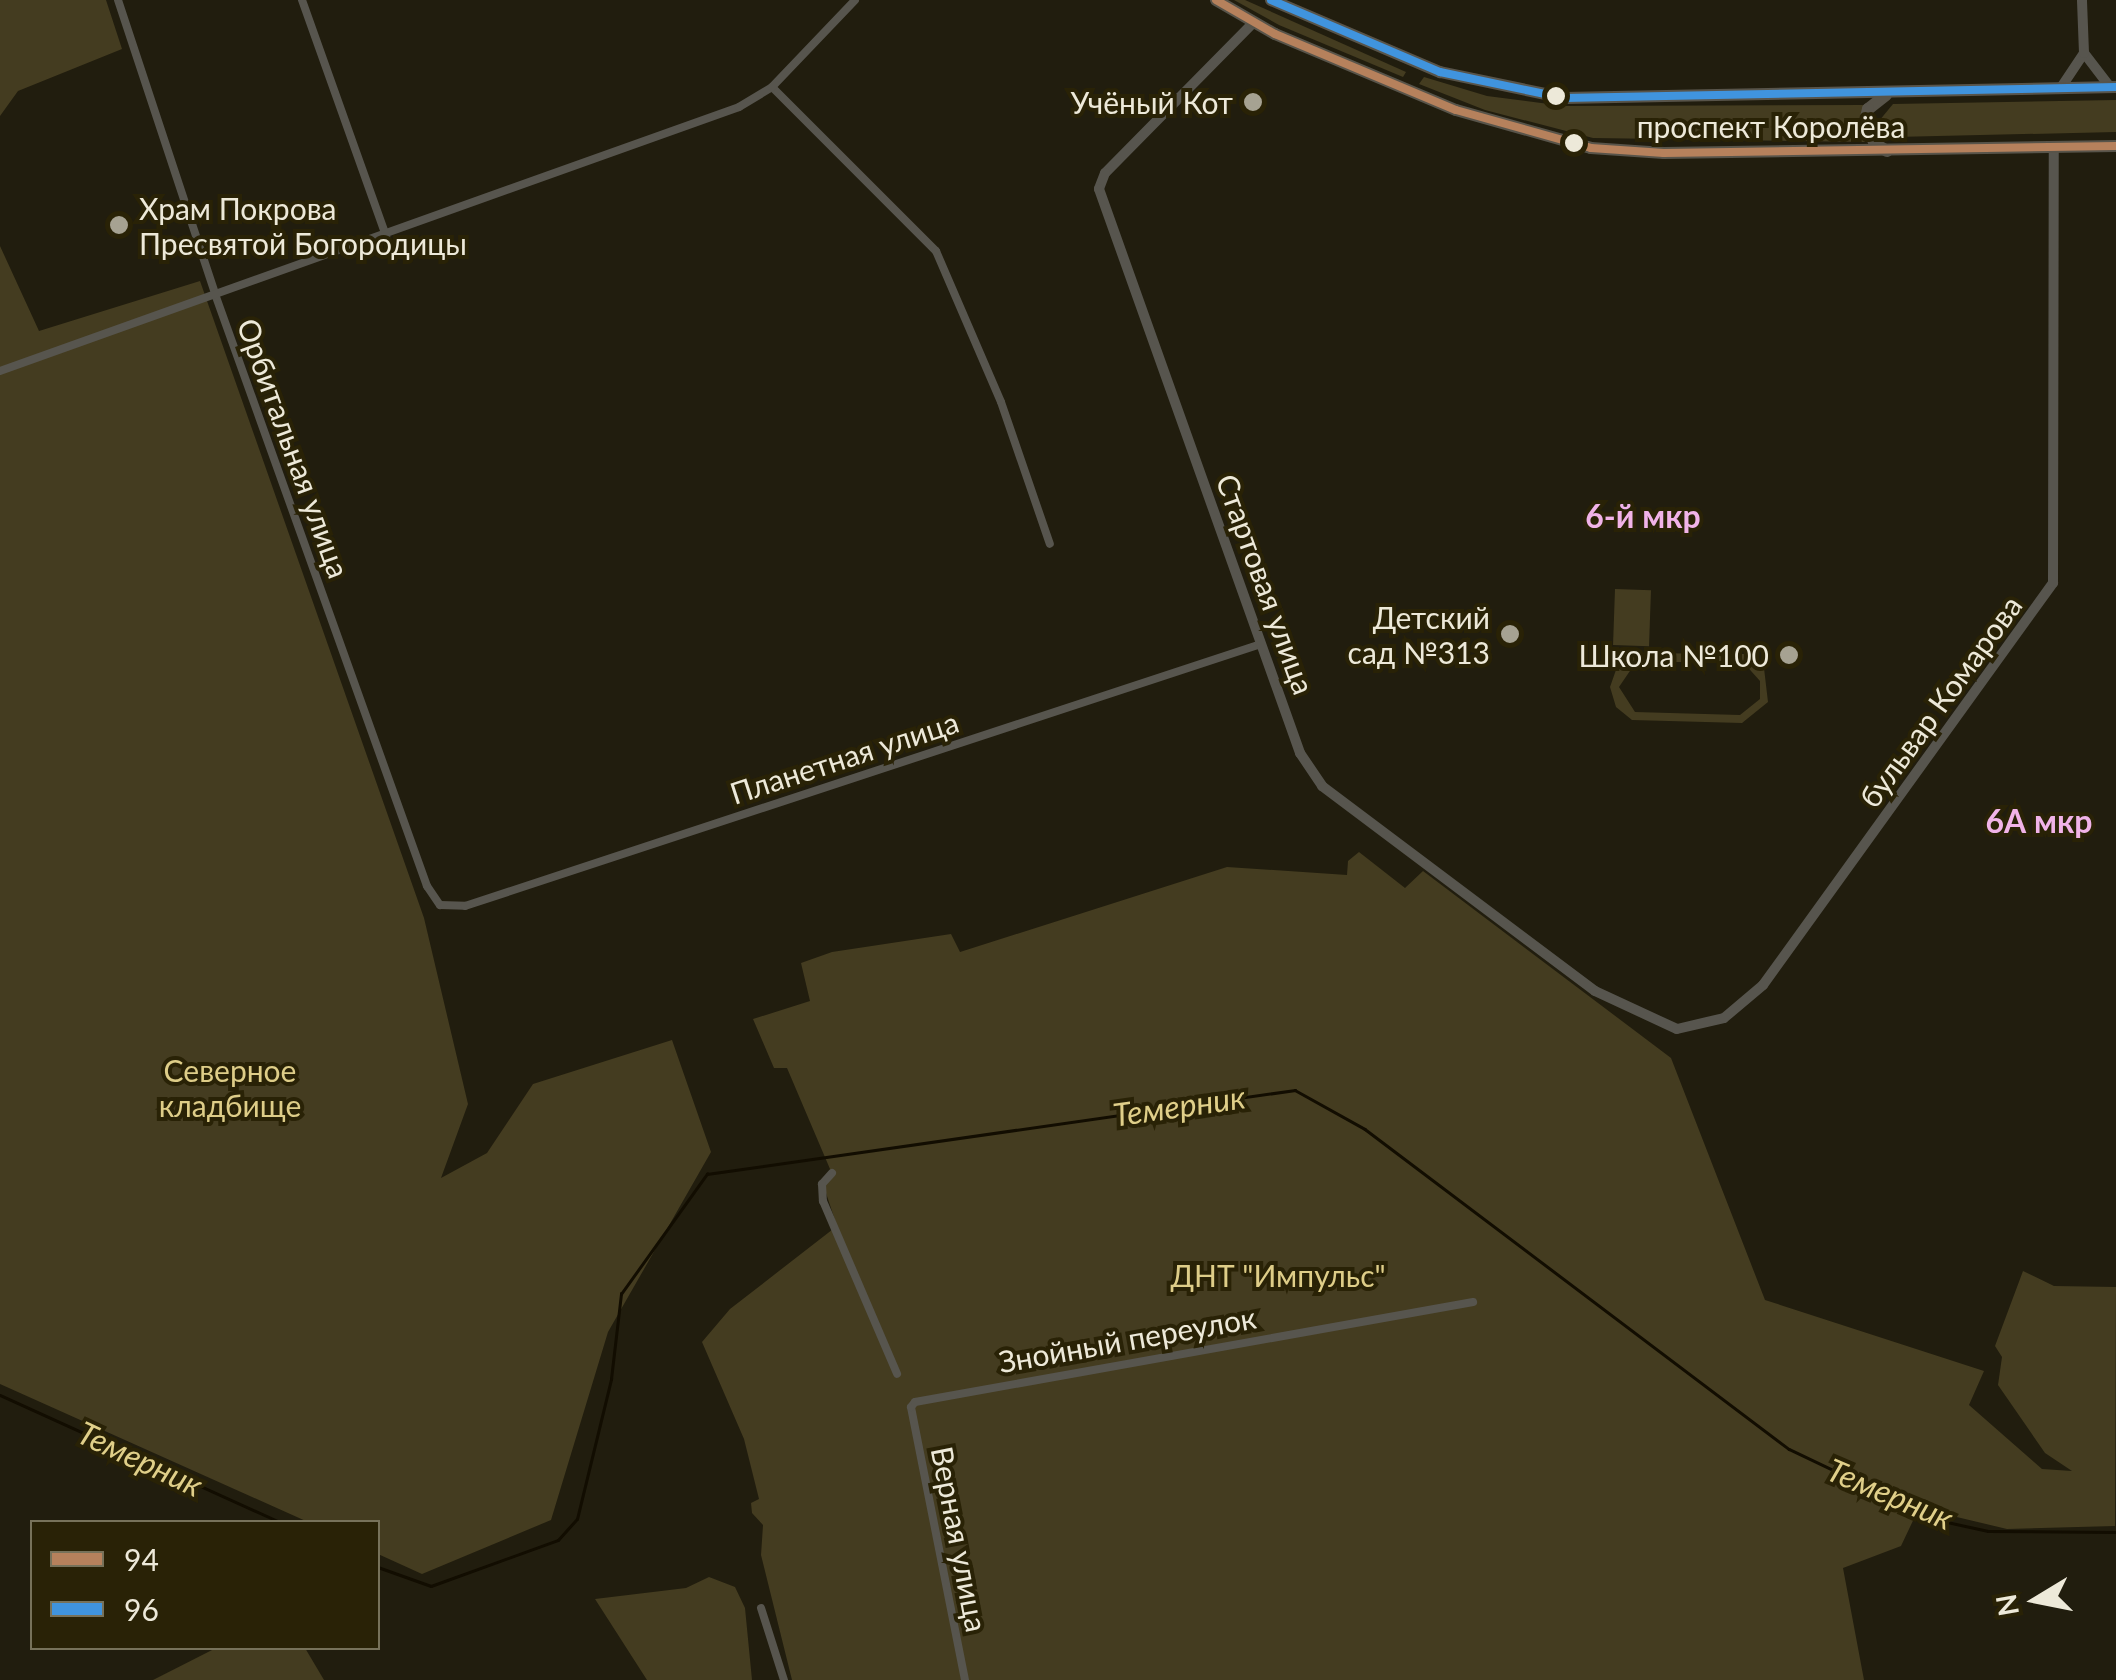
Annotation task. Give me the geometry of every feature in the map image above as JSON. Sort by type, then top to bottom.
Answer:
[{"type":"main road","name":"проспект Королёва","points":[[1216,0],[1254,22],[1403,88],[1509,128],[1591,148],[1887,151],[2116,146]]},
{"type":"main road","name":"проспект Королёва","points":[[1271,0],[1417,63],[1489,86],[1564,98],[2113,88]]},
{"type":"main road","points":[[1403,88],[1417,77],[1417,63]]},
{"type":"main road","points":[[1887,151],[1868,134],[1865,121],[1868,109],[1888,94]]},
{"type":"street","name":"Орбитальная улица","points":[[118,0],[215,294],[426,886],[440,905]]},
{"type":"street","points":[[302,0],[386,236]]},
{"type":"street","points":[[0,371],[739,107],[772,87],[856,0]]},
{"type":"street","points":[[2060,90],[2084,53],[2082,0]]},
{"type":"street","name":"Стартовая улица","points":[[1254,22],[1105,173],[1098,189],[1300,753],[1322,786],[1608,1000],[1662,1025],[1692,1028]]},
{"type":"street","points":[[2084,53],[2113,88]]},
{"type":"street","points":[[772,87],[936,251],[1001,402],[1050,544]]},
{"type":"street","name":"бульвар Комарова","points":[[1692,1028],[1734,1013],[1763,985],[2054,583],[2054,148]]},
{"type":"street","name":"Планетная улица","points":[[440,905],[482,900],[1261,644]]},
{"type":"street","points":[[832,1172],[822,1184],[823,1201],[897,1374]]},
{"type":"street","name":"Знойный переулок","points":[[911,1408],[938,1393],[1473,1302]]},
{"type":"street","name":"Верная улица","points":[[911,1408],[964,1680]]},
{"type":"street","points":[[761,1608],[784,1680]]},
{"type":"green space","points":[[0,0],[106,0],[122,49],[18,91],[0,116]]},
{"type":"green space","points":[[1234,0],[1245,0],[1406,72],[1403,77],[1279,25]]},
{"type":"green space","points":[[1424,77],[1487,96],[1564,106],[1865,105],[1859,119],[1865,142],[1593,138],[1485,110],[1419,84]]},
{"type":"green space","points":[[2116,100],[2116,132],[1895,137],[1879,121],[1893,104]]},
{"type":"green space","name":"Северное кладбище","points":[[0,246],[39,331],[200,281],[424,918],[468,1104],[441,1178],[487,1153],[533,1084],[672,1040],[711,1152],[608,1332],[551,1520],[422,1574],[380,1555],[380,1520],[304,1520],[0,1384]]},
{"type":"green space","points":[[1615,589],[1651,590],[1649,646],[1613,645]]},
{"type":"green space","points":[[1633,653],[1745,654],[1764,668],[1768,702],[1742,723],[1632,720],[1616,707],[1610,687],[1617,667]],"holes":[[[1636,662],[1743,662],[1760,681],[1760,699],[1740,715],[1635,712],[1619,687]]]},
{"type":"green space","name":"ДНТ \"Импульс\"","points":[[1359,852],[1405,888],[1423,871],[1671,1058],[1765,1300],[1984,1371],[1969,1405],[2042,1469],[2072,1471],[2045,1453],[1998,1385],[2002,1357],[1995,1346],[2023,1271],[2054,1286],[2116,1287],[2115,1526],[2007,1529],[1919,1508],[1901,1546],[1843,1568],[1864,1680],[792,1680],[761,1555],[763,1525],[752,1513],[751,1503],[759,1499],[744,1439],[702,1342],[730,1309],[837,1226],[823,1184],[830,1169],[787,1068],[774,1068],[753,1019],[810,1001],[801,963],[832,952],[951,934],[960,952],[1227,867],[1347,875],[1348,861]]},
{"type":"green space","points":[[709,1577],[735,1587],[745,1608],[752,1680],[647,1680],[595,1599],[686,1588]]},
{"type":"green space","points":[[212,1650],[306,1650],[324,1680],[153,1680]]},
{"type":"waterway","name":"Темерник","points":[[380,1568],[431,1586],[558,1540],[577,1519],[611,1379],[621,1294],[707,1174],[1295,1090],[1365,1129],[1789,1449],[1938,1520],[1988,1531],[2116,1532]]},
{"type":"waterway","name":"Темерник","points":[[0,1395],[276,1520]]},
{"type":"transit line","name":"94","points":[[1216,0],[1275,34],[1456,110],[1591,148],[1664,153],[2116,146]]},
{"type":"transit line","name":"96","points":[[1271,0],[1440,72],[1564,98],[2116,87]]},
{"type":"place","name":"Учёный Кот","points":[[1253,102]]},
{"type":"place","name":"Храм Покрова Пресвятой Богородицы","points":[[119,225]]},
{"type":"place","name":"Детский сад №313","points":[[1510,634]]},
{"type":"place","name":"Школа №100","points":[[1789,655]]},
{"type":"district","name":"6-й мкр","points":[[1643,516]]},
{"type":"district","name":"6А мкр","points":[[2039,821]]}]
